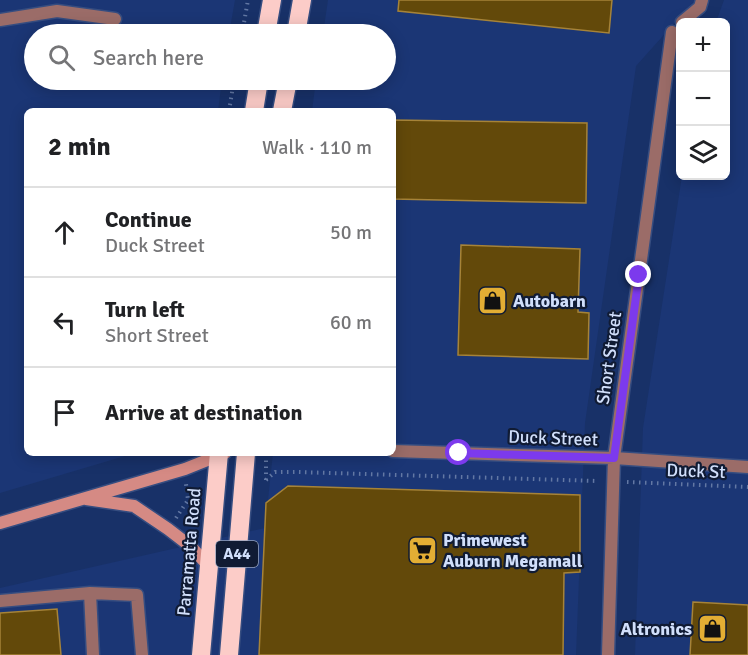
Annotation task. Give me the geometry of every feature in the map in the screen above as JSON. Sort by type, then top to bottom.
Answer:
[{"type":"highway","points":[[268,24],[272,0]]},
{"type":"highway","points":[[298,24],[302,0]]},
{"type":"highway","points":[[254,108],[257,90]]},
{"type":"highway","points":[[283,108],[286,90]]},
{"type":"highway","name":"Parramatta Road","points":[[201,655],[208,565],[222,456]]},
{"type":"highway","name":"A44","points":[[228,655],[246,456]]},
{"type":"main road","points":[[0,523],[185,469],[217,456]]},
{"type":"main road","points":[[83,498],[134,506],[190,546],[208,565]]},
{"type":"street","points":[[687,18],[700,7],[702,0]]},
{"type":"street","points":[[0,20],[57,10],[116,18]]},
{"type":"street","name":"Short Street","points":[[608,655],[614,458],[676,40]]},
{"type":"street","name":"Duck Street","points":[[396,451],[614,458],[748,467]]},
{"type":"street","points":[[90,593],[93,655]]},
{"type":"street","points":[[0,601],[90,593],[136,595],[142,655]]},
{"type":"path","points":[[244,24],[248,0]]},
{"type":"path","points":[[229,108],[232,90]]},
{"type":"path","points":[[267,456],[266,480],[275,472],[297,472],[587,481]]},
{"type":"path","name":"Duck St","points":[[643,483],[748,487]]},
{"type":"shaded area","points":[[0,0],[235,0],[231,24],[24,24],[24,90],[221,90],[218,108],[24,108],[24,456],[125,456],[0,493]]},
{"type":"shaded area","points":[[328,0],[695,0],[679,18],[676,18],[676,21],[636,66],[585,423],[576,655],[0,655],[0,588],[265,528],[273,456],[396,456],[396,108],[312,108],[315,90],[396,90],[396,24],[324,24]]},
{"type":"shaded area","points":[[724,0],[748,0],[748,655],[635,655],[643,428],[681,180],[730,180],[730,18],[717,18]]},
{"type":"building","points":[[399,0],[612,0],[609,33],[398,11]]},
{"type":"building","points":[[396,120],[587,123],[586,203],[396,199]]},
{"type":"building","points":[[461,245],[580,249],[578,312],[589,313],[588,359],[458,355]]},
{"type":"building","name":"Primewest Auburn Megamall","points":[[288,486],[580,495],[580,572],[564,573],[563,655],[259,655],[266,503]]},
{"type":"building","name":"Altronics","points":[[693,602],[748,605],[748,655],[690,655]]},
{"type":"building","points":[[57,609],[61,655],[0,655],[0,613]]},
{"type":"place","name":"Autobarn","points":[[492,301]]},
{"type":"place","name":"Primewest Auburn Megamall","points":[[422,550]]},
{"type":"place","name":"Altronics","points":[[713,629]]},
{"type":"route","points":[[459,453],[614,458],[639,275]]}]
